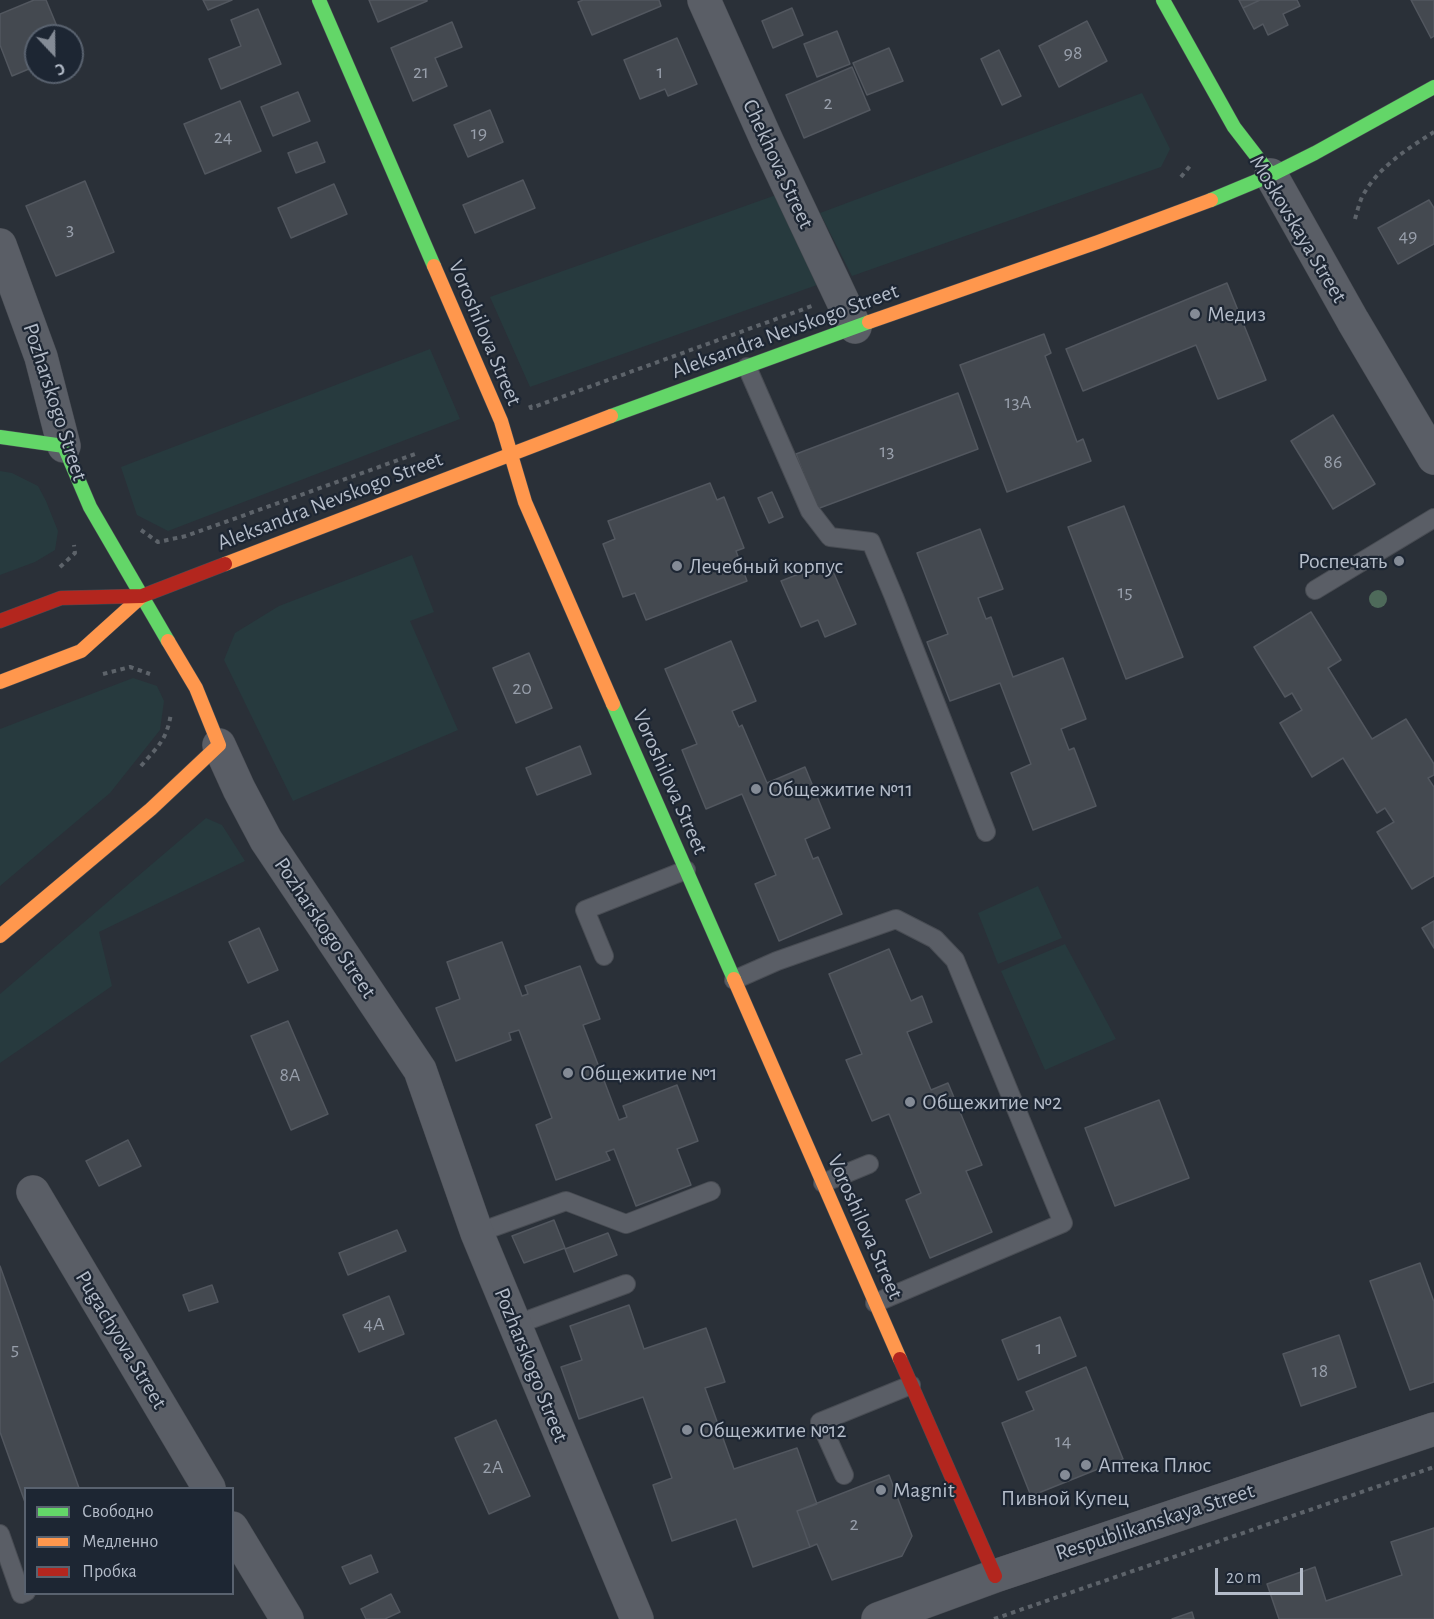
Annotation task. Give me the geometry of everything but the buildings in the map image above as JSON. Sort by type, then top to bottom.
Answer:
[{"type":"street","name":"Voroshilova Street","points":[[319,0],[501,421],[525,502],[995,1576]]},
{"type":"street","name":"Chekhova Street","points":[[704,0],[767,141],[855,327]]},
{"type":"street","name":"Moskovskaya Street","points":[[1163,0],[1234,127],[1271,175],[1353,321],[1434,458]]},
{"type":"street","name":"Aleksandra Nevskogo Street","points":[[142,596],[510,454],[1207,201],[1271,175],[1434,87]]},
{"type":"street","name":"Pozharskogo Street","points":[[0,245],[41,357],[64,446],[90,507],[196,688],[239,789],[266,840],[420,1070],[477,1233],[636,1619]]},
{"type":"street","points":[[0,437],[64,446]]},
{"type":"street","points":[[0,621],[61,598],[142,596]]},
{"type":"street","points":[[0,682],[81,651],[142,596]]},
{"type":"street","points":[[0,936],[165,796],[219,745]]},
{"type":"street","name":"Pugachyova Street","points":[[33,1192],[208,1487]]},
{"type":"street","name":"Respublikanskaya Street","points":[[881,1619],[995,1576],[1434,1430]]},
{"type":"street","points":[[234,1531],[287,1619]]},
{"type":"lane","points":[[747,367],[810,511],[830,537],[871,542],[986,832]]},
{"type":"lane","points":[[1315,590],[1434,518]]},
{"type":"lane","points":[[603,956],[585,910],[686,870]]},
{"type":"lane","points":[[734,980],[777,961],[896,920],[934,939],[955,960],[1063,1223],[875,1303]]},
{"type":"lane","points":[[823,1183],[869,1164]]},
{"type":"lane","points":[[477,1233],[566,1201],[626,1224],[711,1191]]},
{"type":"lane","points":[[515,1325],[626,1284]]},
{"type":"lane","points":[[844,1475],[820,1422],[911,1385]]},
{"type":"lane","points":[[0,1534],[21,1594],[24,1593]]},
{"type":"path","points":[[1355,219],[1362,197],[1381,170],[1434,132]]},
{"type":"path","points":[[133,523],[158,542],[186,536],[429,449]]},
{"type":"path","points":[[53,573],[75,553],[74,543]]},
{"type":"path","points":[[96,676],[130,667],[151,675]]},
{"type":"path","points":[[141,766],[160,744],[168,730],[171,710]]},
{"type":"path","points":[[993,1619],[1434,1467]]},
{"type":"green space","points":[[1142,93],[1170,149],[1161,167],[852,276],[820,213]]},
{"type":"green space","points":[[776,195],[817,285],[530,387],[490,297]]},
{"type":"green space","points":[[430,349],[460,419],[168,531],[137,515],[121,467]]},
{"type":"green space","points":[[0,471],[12,473],[38,486],[58,531],[55,550],[35,562],[0,575]]},
{"type":"green space","points":[[412,555],[434,612],[410,621],[458,730],[293,801],[224,660],[235,633],[279,606]]},
{"type":"green space","points":[[133,678],[157,686],[164,701],[160,730],[110,793],[0,886],[0,729]]},
{"type":"green space","points":[[206,818],[222,825],[245,861],[99,932],[112,986],[0,1063],[0,994]]},
{"type":"green space","points":[[1038,886],[1062,938],[998,964],[978,913]]},
{"type":"green space","points":[[1065,944],[1116,1039],[1045,1070],[1001,971]]},
{"type":"traffic: fast","points":[[319,0],[434,266]]},
{"type":"traffic: fast","points":[[1163,0],[1234,127],[1271,175]]},
{"type":"traffic: fast","points":[[1211,200],[1271,175],[1315,153],[1434,87]]},
{"type":"traffic: fast","points":[[611,416],[869,322]]},
{"type":"traffic: fast","points":[[0,437],[64,446],[90,507],[168,641]]},
{"type":"traffic: fast","points":[[613,704],[734,979]]},
{"type":"traffic: slow","points":[[869,322],[1211,200]]},
{"type":"traffic: slow","points":[[434,266],[501,421],[525,502],[613,704]]},
{"type":"traffic: slow","points":[[225,564],[611,416]]},
{"type":"traffic: slow","points":[[0,682],[81,651],[142,596]]},
{"type":"traffic: slow","points":[[0,936],[151,809],[219,745],[196,688],[168,641]]},
{"type":"traffic: slow","points":[[734,979],[900,1359]]},
{"type":"traffic: jam","points":[[0,621],[61,598],[142,596],[225,564]]},
{"type":"traffic: jam","points":[[900,1359],[995,1576]]},
{"type":"place","name":"Медиз","points":[[1195,314]]},
{"type":"place","name":"Роспечать","points":[[1399,561]]},
{"type":"place","name":"Лечебный корпус","points":[[677,566]]},
{"type":"place","name":"Общежитие №11","points":[[756,789]]},
{"type":"place","name":"Общежитие №1","points":[[568,1073]]},
{"type":"place","name":"Общежитие №2","points":[[910,1102]]},
{"type":"place","name":"Общежитие №12","points":[[687,1430]]},
{"type":"place","name":"Аптека Плюс","points":[[1086,1465]]},
{"type":"place","name":"Пивной Купец","points":[[1065,1475]]},
{"type":"place","name":"Magnit","points":[[881,1490]]}]
